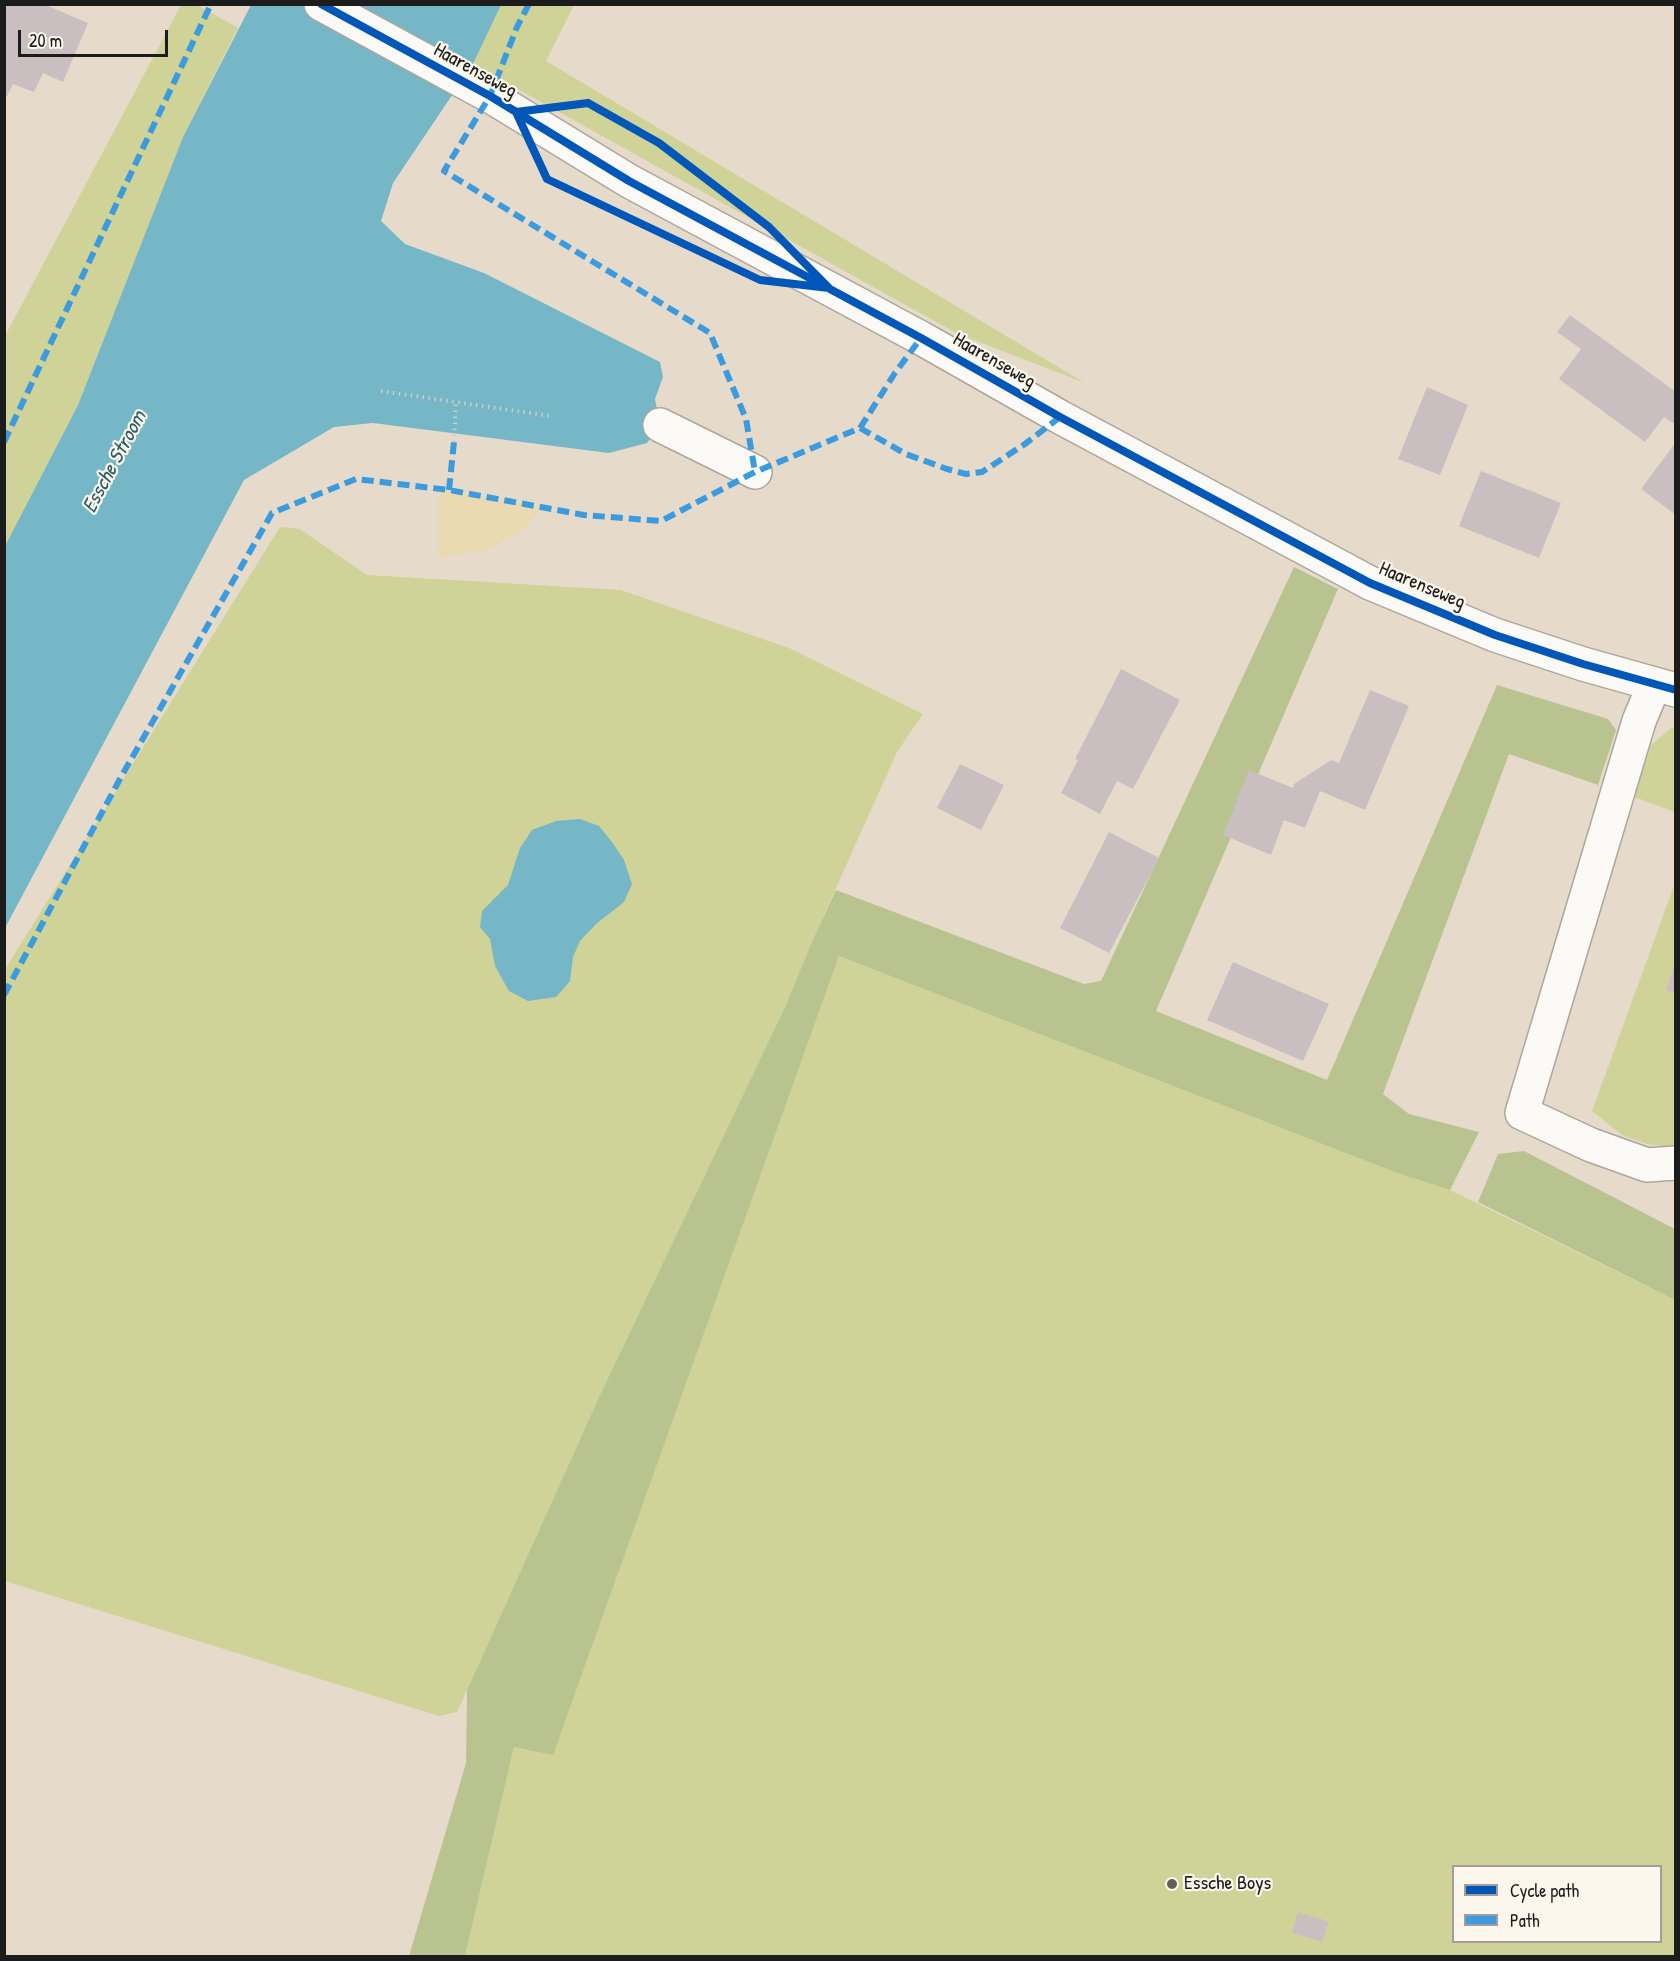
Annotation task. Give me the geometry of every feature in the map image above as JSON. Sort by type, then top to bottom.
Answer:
[{"type":"street","name":"Haarenseweg","points":[[321,4],[490,96],[629,181],[921,338],[1060,417],[1371,583],[1496,635],[1665,688]]},
{"type":"street","points":[[660,425],[755,472]]},
{"type":"street","points":[[1665,688],[1639,721],[1522,1113],[1591,1145],[1647,1166],[1676,1163]]},
{"type":"path","points":[[381,391],[550,416]]},
{"type":"path","points":[[454,442],[456,402]]},
{"type":"green space","points":[[181,5],[197,5],[238,28],[183,137],[78,405],[5,546],[5,336]]},
{"type":"green space","points":[[501,5],[574,5],[546,61],[1085,383],[956,333],[473,64]]},
{"type":"green space","points":[[280,527],[300,529],[367,575],[621,590],[789,648],[923,714],[897,752],[785,1007],[600,1395],[457,1712],[439,1716],[5,1581],[4,971]]},
{"type":"green space","points":[[1294,567],[1338,589],[1156,1011],[1327,1080],[1497,685],[1608,719],[1616,730],[1598,785],[1509,754],[1383,1094],[1409,1114],[1479,1132],[1450,1190],[1397,1173],[839,956],[553,1755],[514,1747],[465,1956],[409,1956],[466,1763],[467,1690],[600,1395],[785,1007],[836,890],[1084,984],[1101,981]]},
{"type":"green space","points":[[1671,728],[1676,729],[1675,812],[1634,797],[1651,745]]},
{"type":"green space","points":[[1675,883],[1675,1146],[1668,1147],[1647,1144],[1622,1135],[1592,1111]]},
{"type":"green space","points":[[839,956],[1397,1173],[1450,1190],[1675,1300],[1675,1956],[465,1956],[514,1747],[553,1754]]},
{"type":"green space","points":[[1524,1151],[1675,1229],[1675,1300],[1478,1202],[1498,1154]]},
{"type":"sand","points":[[438,489],[542,507],[525,529],[491,549],[438,558]]},
{"type":"water","name":"Essche Stroom","points":[[251,5],[501,5],[473,64],[393,183],[381,221],[405,244],[484,273],[660,362],[663,377],[655,399],[660,425],[647,443],[609,453],[373,423],[334,427],[244,480],[5,928],[5,546],[78,405],[183,137]]},
{"type":"water","points":[[580,819],[599,826],[612,842],[624,860],[632,884],[624,902],[596,924],[580,941],[573,957],[570,981],[556,997],[528,1001],[509,991],[495,966],[490,939],[480,927],[482,911],[508,885],[520,848],[532,830],[556,821]]},
{"type":"building","points":[[4,4],[43,4],[88,23],[63,82],[43,73],[34,92],[13,84],[4,102]]},
{"type":"building","points":[[1570,315],[1676,392],[1676,425],[1664,417],[1645,442],[1559,379],[1581,349],[1557,332]]},
{"type":"building","points":[[1427,387],[1468,405],[1440,475],[1398,459]]},
{"type":"building","points":[[1676,442],[1676,515],[1641,489]]},
{"type":"building","points":[[1481,471],[1561,503],[1539,558],[1459,526]]},
{"type":"building","points":[[1121,669],[1180,700],[1133,789],[1117,781],[1100,814],[1061,793],[1078,760],[1075,759]]},
{"type":"building","points":[[1370,690],[1409,706],[1365,810],[1320,791],[1305,828],[1284,820],[1271,855],[1223,835],[1249,770],[1293,788],[1294,784],[1331,760],[1339,763]]},
{"type":"building","points":[[960,764],[1004,785],[981,830],[937,808]]},
{"type":"building","points":[[1109,832],[1159,858],[1109,953],[1060,928]]},
{"type":"building","points":[[1233,962],[1329,1004],[1303,1061],[1207,1020]]},
{"type":"building","points":[[1676,965],[1676,994],[1666,990]]},
{"type":"building","points":[[1298,1912],[1329,1922],[1322,1942],[1292,1933]]},
{"type":"marked path","points":[[4,442],[211,4]]},
{"type":"marked path","points":[[529,4],[517,27],[490,96],[444,171],[710,333],[746,419],[755,472]]},
{"type":"marked path","points":[[860,428],[895,373],[921,338]]},
{"type":"marked path","points":[[4,995],[121,777],[272,513],[356,479],[449,490],[584,515],[661,521],[755,472],[860,428],[906,454],[966,474],[982,472],[1025,444],[1060,417]]},
{"type":"marked path","points":[[449,490],[454,442]]},
{"type":"cycle path","points":[[321,4],[490,96],[629,181],[921,338],[1060,417],[1370,583],[1495,635],[1583,664],[1676,690]]},
{"type":"cycle path","points":[[588,103],[659,143],[769,227],[829,288],[760,280],[547,179],[516,112],[588,103]]},
{"type":"place","name":"Essche Boys","points":[[1172,1884]]}]
